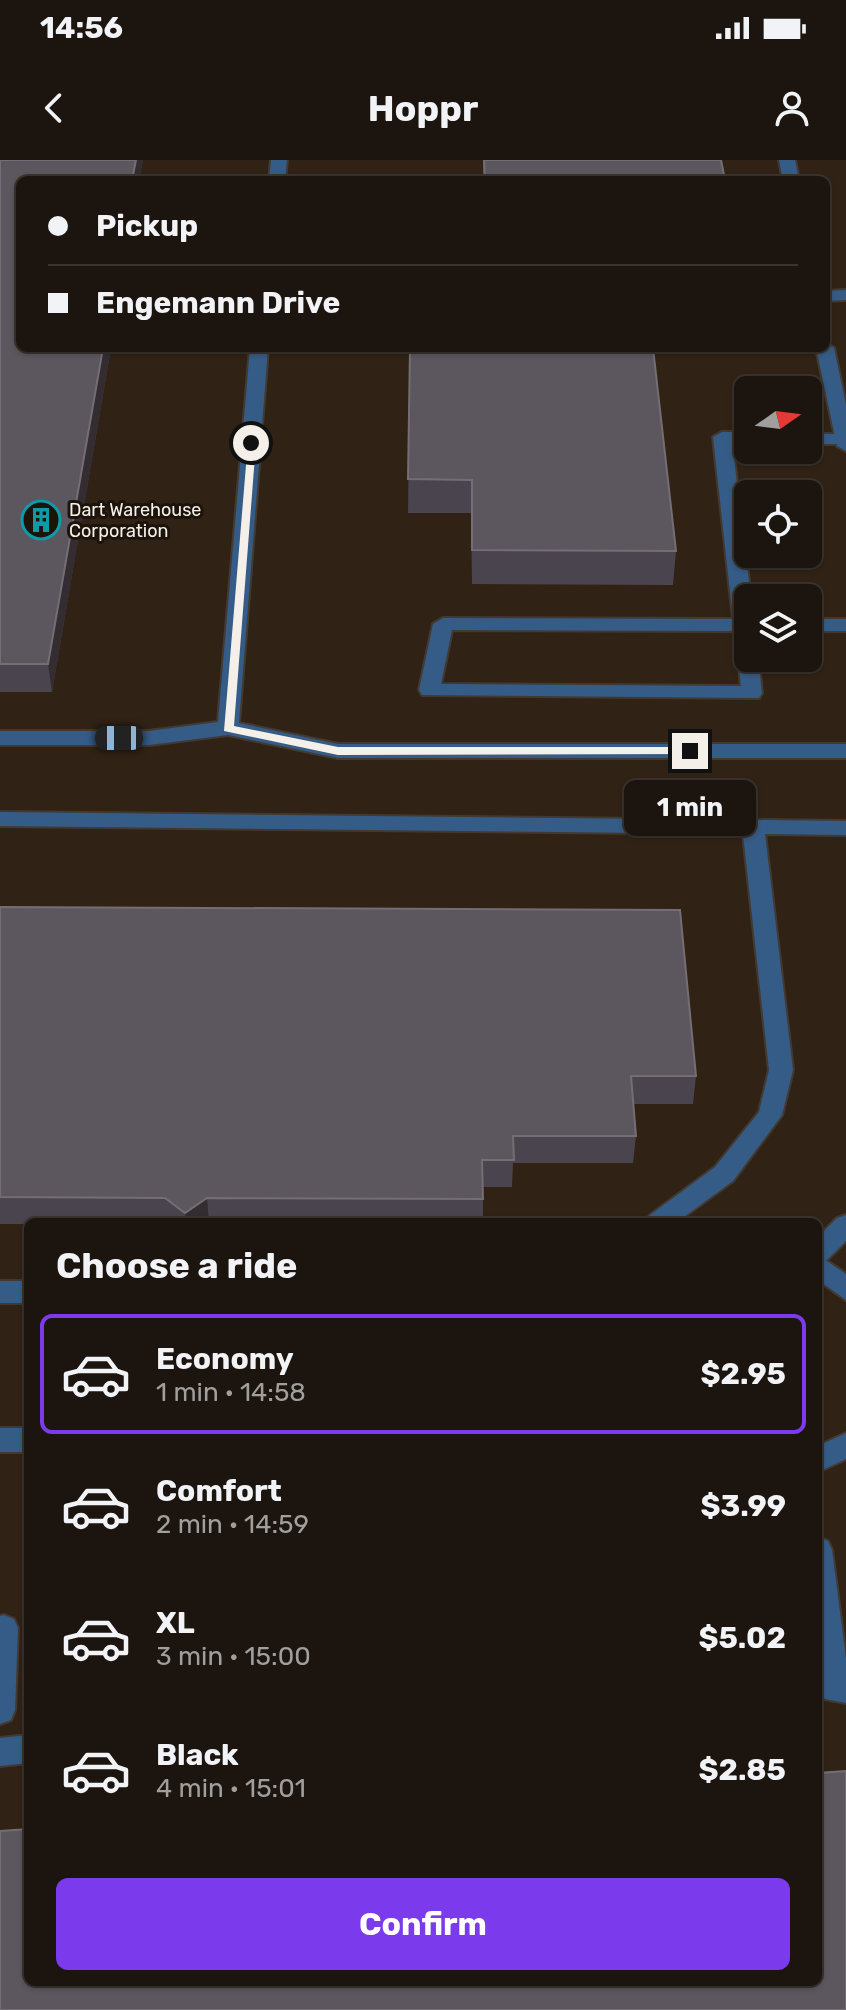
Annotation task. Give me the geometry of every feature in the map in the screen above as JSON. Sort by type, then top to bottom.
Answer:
[{"type":"street","points":[[228,728],[259,352]]},
{"type":"street","points":[[822,440],[845,442],[841,397],[826,352]]},
{"type":"street","points":[[734,437],[722,437],[741,584]]},
{"type":"street","points":[[443,624],[746,625],[752,693],[429,690],[443,624]]},
{"type":"street","points":[[822,625],[846,625]]},
{"type":"street","points":[[0,738],[149,738],[228,728],[338,751],[846,751]]},
{"type":"street","points":[[0,819],[846,828]]},
{"type":"street","points":[[664,1218],[724,1174],[770,1115],[781,1070],[753,827]]},
{"type":"street","points":[[822,1249],[846,1225]]},
{"type":"street","points":[[822,1268],[846,1289]]},
{"type":"street","points":[[0,1292],[24,1292]]},
{"type":"street","points":[[0,1440],[24,1440]]},
{"type":"street","points":[[822,1458],[846,1445]]},
{"type":"street","points":[[822,1583],[835,1689],[846,1689]]},
{"type":"street","points":[[0,1710],[11,1627]]},
{"type":"street","points":[[0,1752],[24,1749]]},
{"type":"shaded area","points":[[0,160],[846,160],[846,2010],[0,2010]]},
{"type":"building","name":"Dart Warehouse Corporation","points":[[0,160],[136,160],[133,176],[16,176],[16,352],[102,352],[48,664],[0,664]]},
{"type":"building","points":[[484,160],[721,160],[724,176],[485,176]]},
{"type":"building","points":[[410,352],[653,352],[676,551],[472,550],[472,480],[408,479]]},
{"type":"building","points":[[0,907],[680,910],[696,1076],[631,1076],[636,1136],[513,1136],[514,1160],[482,1160],[483,1199],[207,1198],[185,1213],[165,1198],[0,1197]]},
{"type":"building","points":[[846,1771],[846,2010],[0,2010],[0,1831],[24,1829],[24,1986],[822,1986],[822,1773]]},
{"type":"place","name":"Dart Warehouse Corporation","points":[[41,520]]},
{"type":"route","points":[[251,443],[228,728],[265,734],[301,746],[338,751],[690,751]]}]
